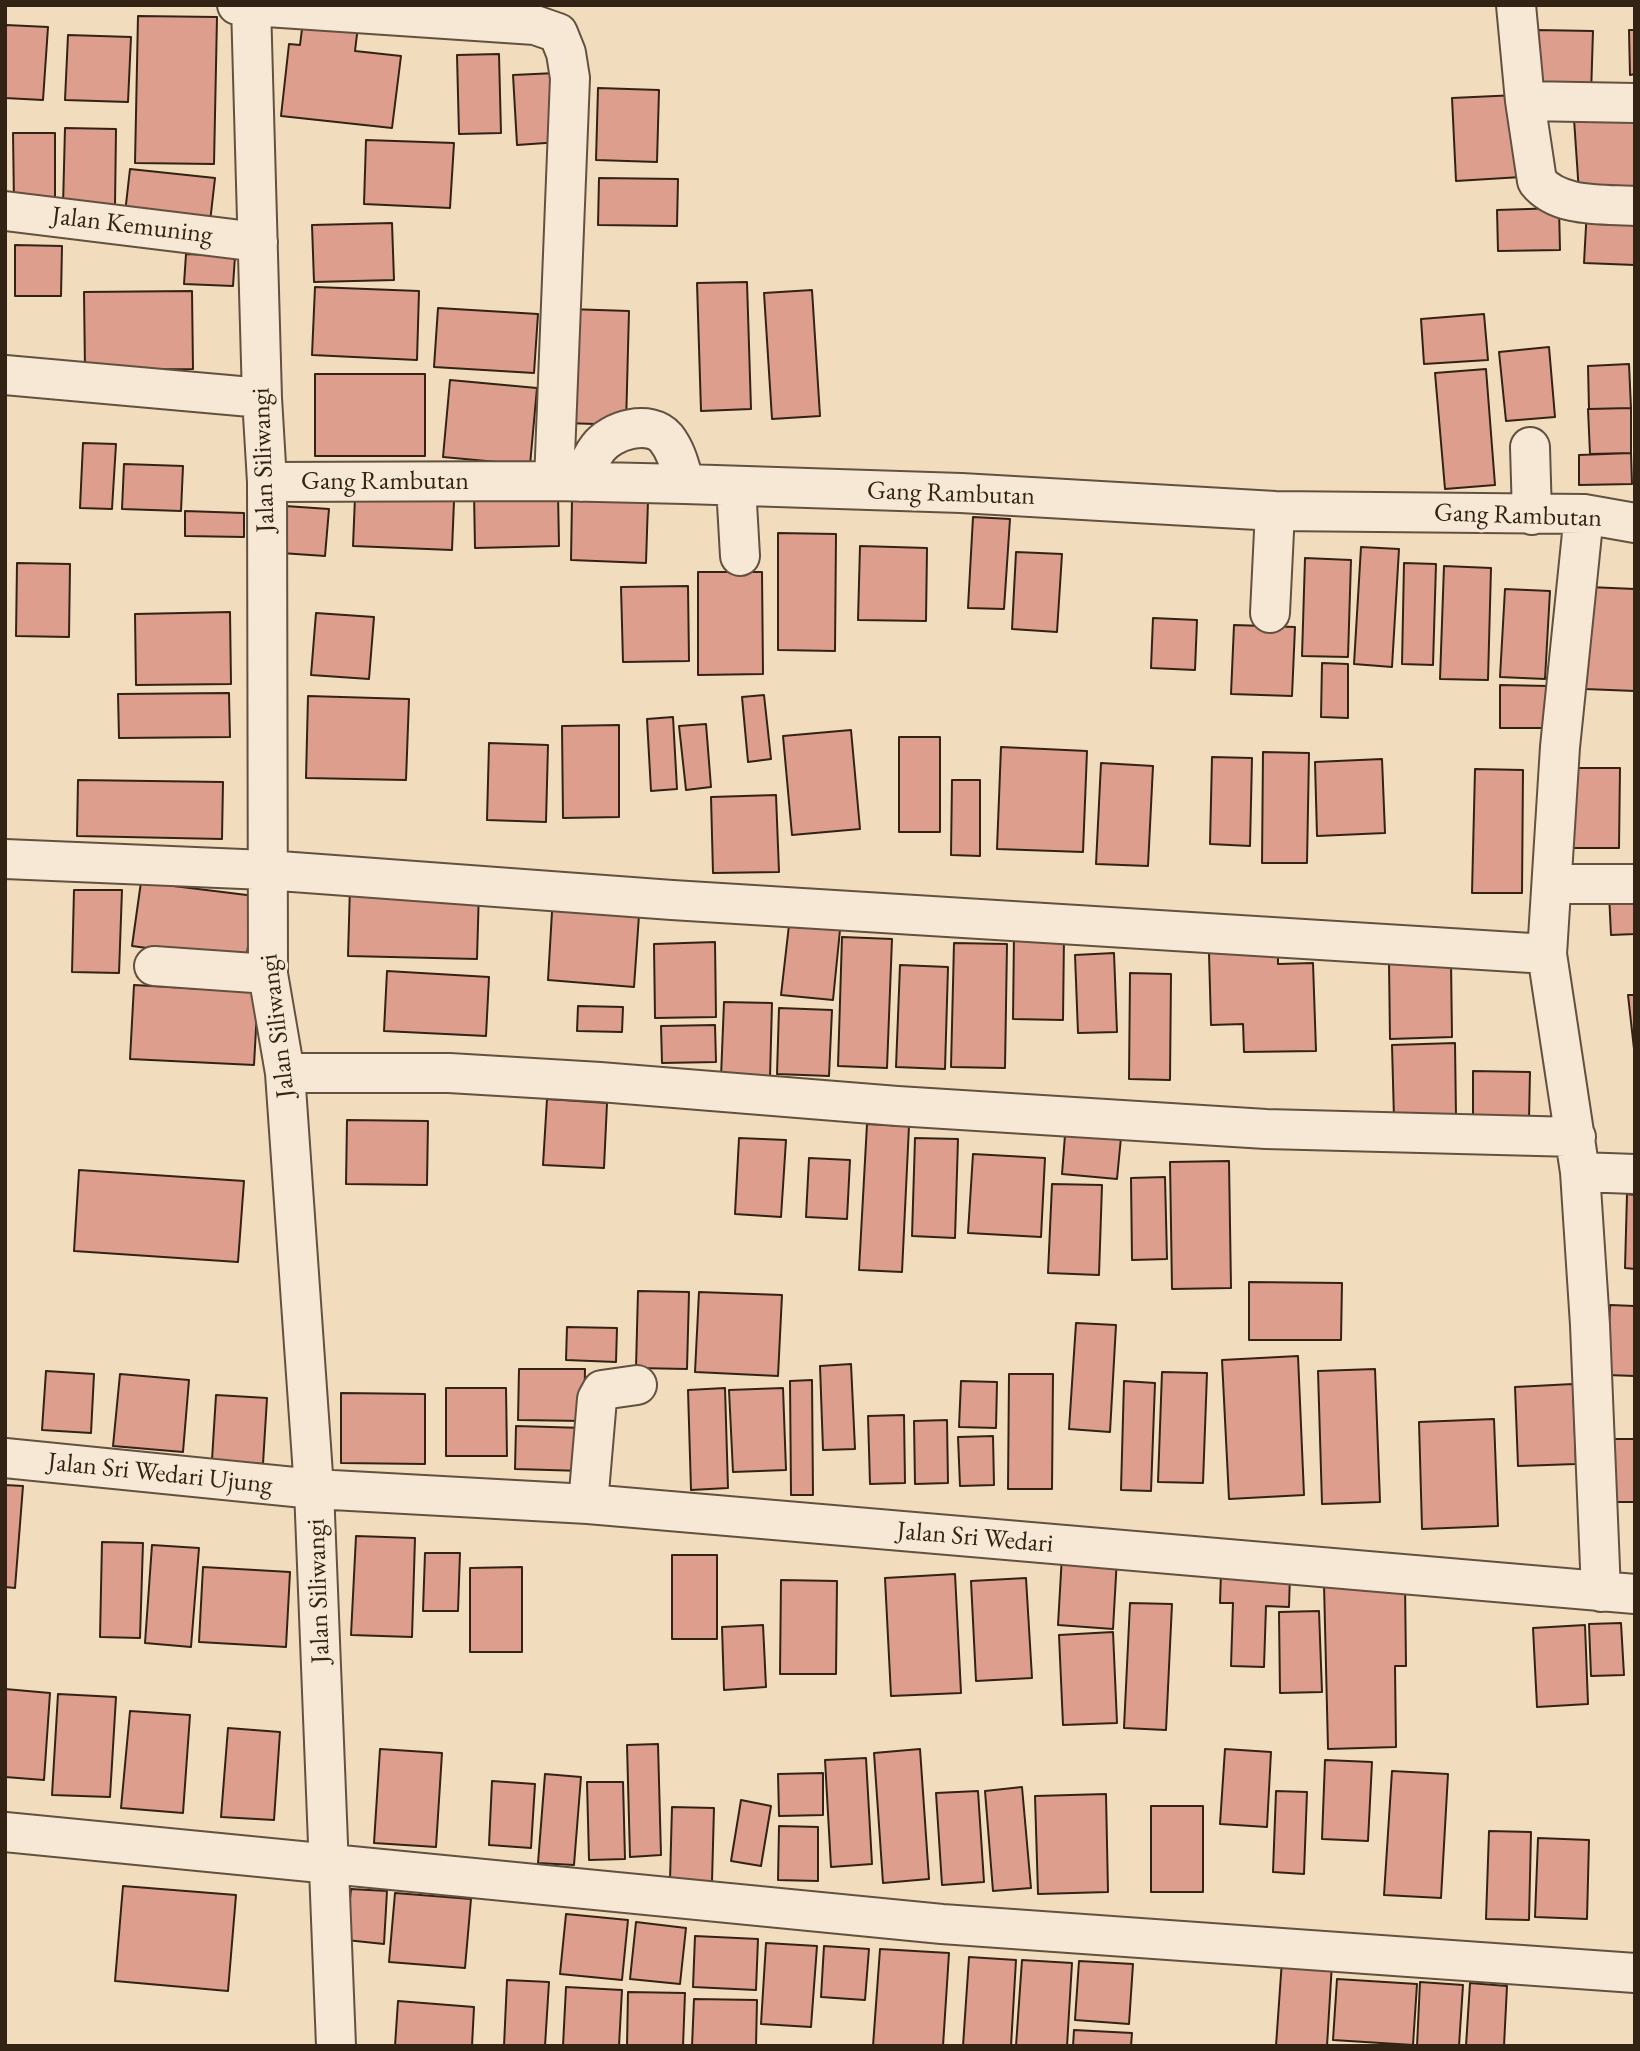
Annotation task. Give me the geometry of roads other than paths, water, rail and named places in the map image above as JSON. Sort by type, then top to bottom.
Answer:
[{"type":"street","points":[[237,5],[535,25],[558,33],[566,53],[570,78],[567,482]]},
{"type":"street","points":[[1516,5],[1525,101],[1537,181],[1543,189],[1556,197],[1583,203],[1635,206]]},
{"type":"street","name":"Jalan Siliwangi","points":[[251,6],[262,398],[267,482],[268,974],[285,1073],[314,1489],[336,2046]]},
{"type":"street","points":[[1525,101],[1635,103]]},
{"type":"street","name":"Jalan Kemuning","points":[[5,211],[258,242]]},
{"type":"street","points":[[5,375],[262,398]]},
{"type":"street","points":[[567,482],[600,445],[621,431],[647,428],[665,436],[677,457],[685,484]]},
{"type":"street","points":[[1530,447],[1532,514]]},
{"type":"street","name":"Gang Rambutan","points":[[267,482],[685,484],[961,493],[1275,511],[1584,514],[1635,523]]},
{"type":"street","points":[[736,486],[740,556]]},
{"type":"street","points":[[1270,613],[1275,511]]},
{"type":"street","points":[[1584,514],[1560,747],[1547,954],[1578,1154],[1590,1325],[1618,1593]]},
{"type":"street","points":[[5,859],[266,870],[671,900],[1547,954]]},
{"type":"street","points":[[1552,884],[1635,884]]},
{"type":"street","points":[[155,966],[268,974]]},
{"type":"street","points":[[285,1073],[449,1073],[600,1082],[897,1106],[1252,1128],[1578,1154],[1635,1174]]},
{"type":"street","points":[[588,1504],[597,1399],[602,1390],[637,1385]]},
{"type":"street","name":"Jalan Sri Wedari Ujung","points":[[5,1458],[314,1489]]},
{"type":"street","name":"Jalan Sri Wedari","points":[[314,1489],[588,1504],[1618,1593]]},
{"type":"street","points":[[5,1832],[942,1924],[1635,1973]]}]
